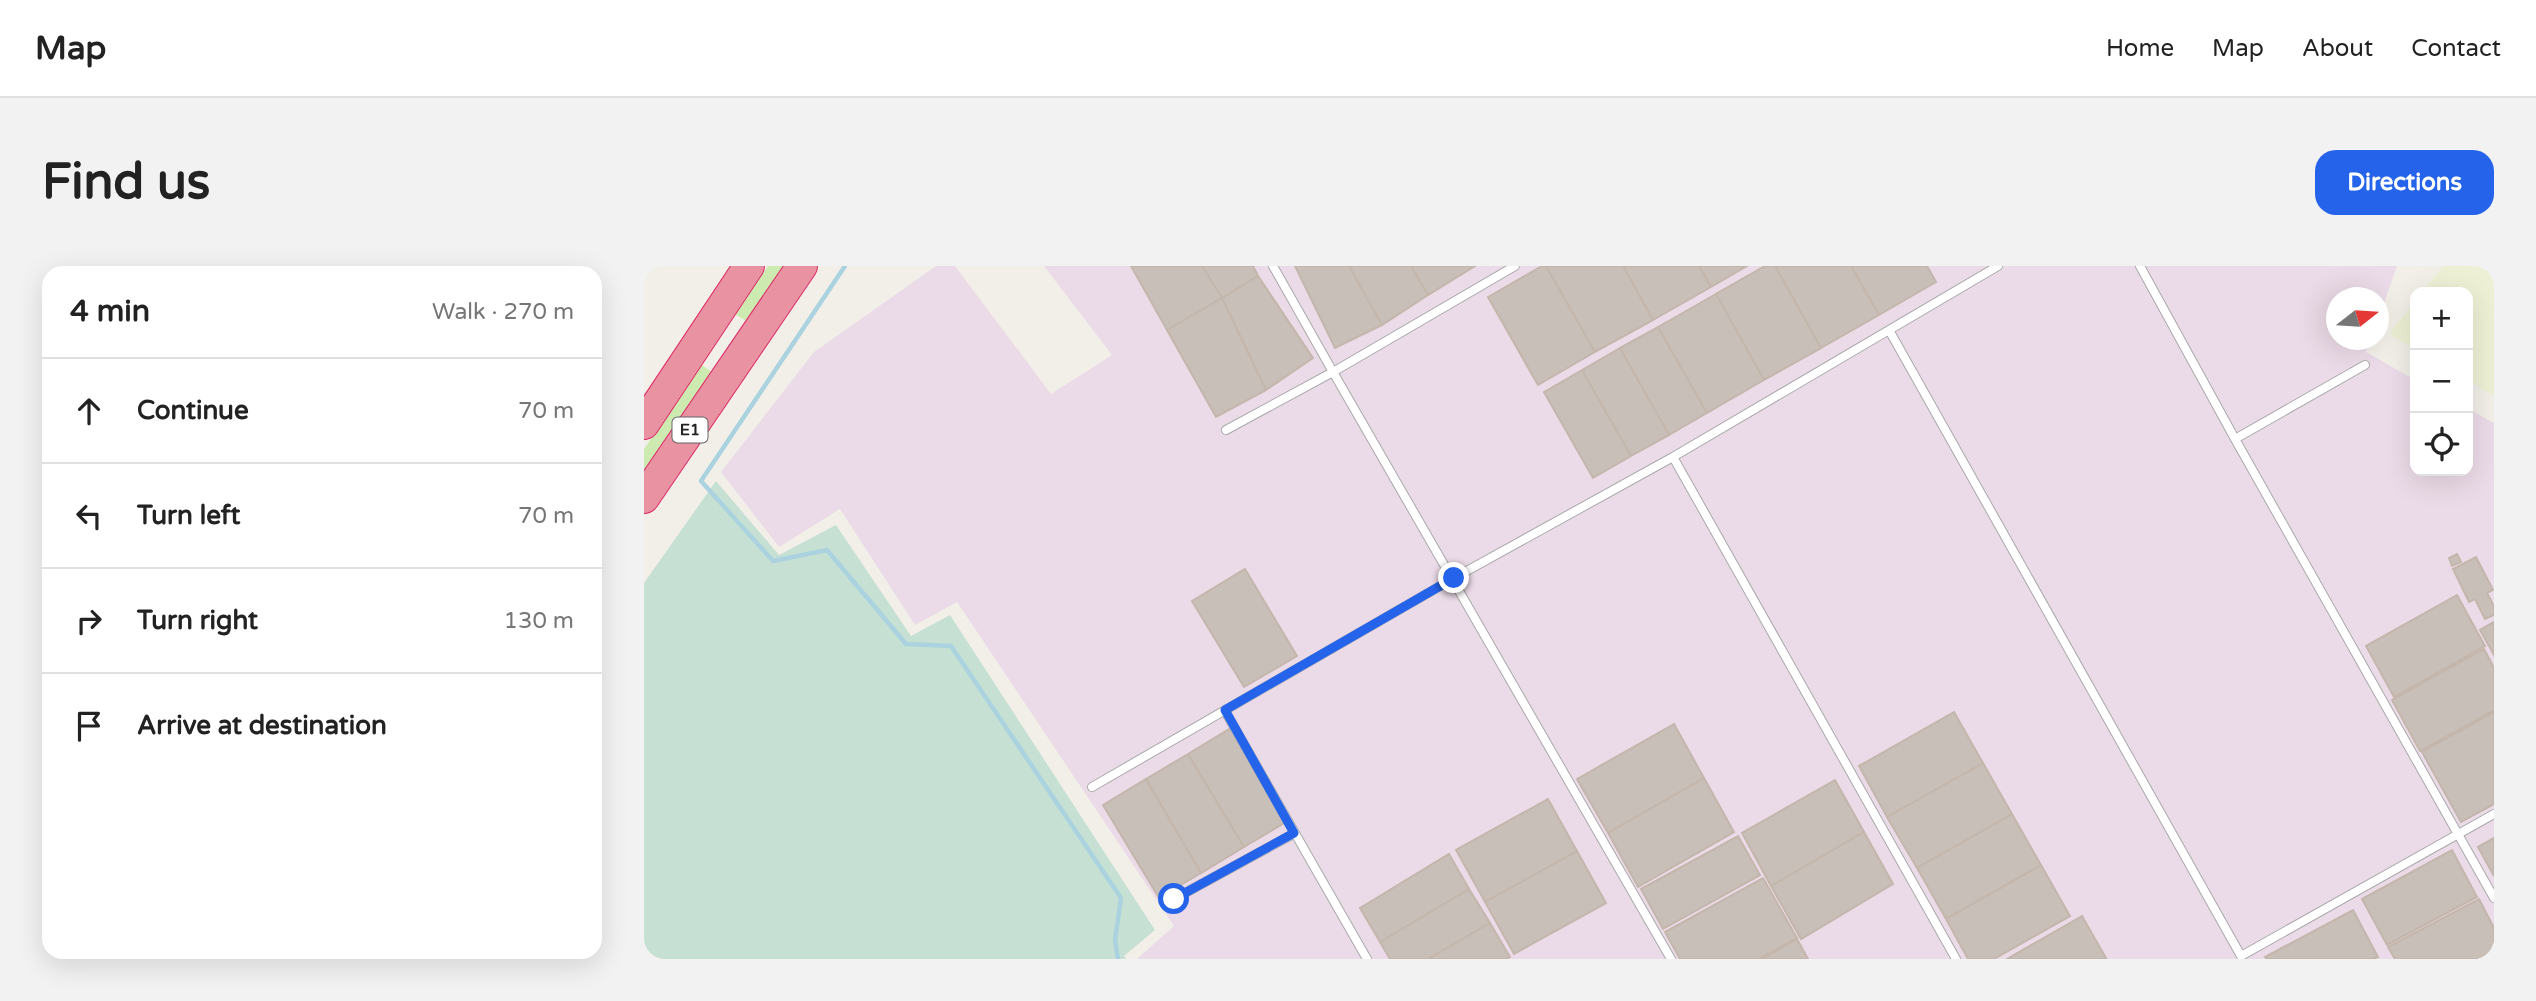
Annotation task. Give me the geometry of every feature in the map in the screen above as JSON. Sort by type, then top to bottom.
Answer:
[{"type":"highway","name":"E1","points":[[644,424],[749,266]]},
{"type":"highway","name":"E1","points":[[644,498],[802,266]]},
{"type":"lane","points":[[1273,266],[1671,959]]},
{"type":"lane","points":[[1226,430],[1333,372],[1515,266]]},
{"type":"lane","points":[[1092,787],[1454,578],[1673,457],[1998,266]]},
{"type":"lane","points":[[2140,266],[2494,898]]},
{"type":"lane","points":[[1889,330],[2240,958],[2494,814]]},
{"type":"lane","points":[[2235,439],[2365,365]]},
{"type":"lane","points":[[1673,457],[1956,959]]},
{"type":"lane","points":[[1225,710],[1367,959]]},
{"type":"lane","points":[[1174,899],[1294,833]]},
{"type":"shaded area","points":[[936,266],[955,266],[1051,394],[1112,355],[1044,266],[2397,266],[2389,289],[2326,287],[2326,350],[2367,350],[2410,377],[2410,476],[2473,476],[2473,412],[2494,423],[2494,959],[1137,959],[1174,926],[957,602],[915,625],[840,509],[779,547],[721,472],[814,352]]},
{"type":"green space","points":[[768,266],[785,266],[746,321],[735,314]]},
{"type":"green space","points":[[2443,266],[2494,266],[2494,396],[2473,383],[2473,287],[2426,287]]},
{"type":"green space","points":[[2410,307],[2410,347],[2389,334]]},
{"type":"green space","points":[[702,365],[712,372],[644,472],[644,449]]},
{"type":"green space","points":[[716,481],[779,555],[836,525],[911,636],[950,615],[1155,930],[1124,956],[1126,959],[644,959],[644,583]]},
{"type":"building","points":[[1131,266],[1202,266],[1222,298],[1167,330]]},
{"type":"building","points":[[1202,266],[1253,266],[1258,276],[1222,298]]},
{"type":"building","points":[[1295,266],[1349,266],[1382,325],[1335,348]]},
{"type":"building","points":[[1349,266],[1411,266],[1428,295],[1382,325]]},
{"type":"building","points":[[1411,266],[1475,266],[1428,295]]},
{"type":"building","points":[[1546,266],[1595,352],[1538,385],[1488,297]]},
{"type":"building","points":[[1546,266],[1623,266],[1653,320],[1595,352]]},
{"type":"building","points":[[1623,266],[1699,266],[1711,287],[1653,320]]},
{"type":"building","points":[[1699,266],[1747,266],[1711,287]]},
{"type":"building","points":[[1765,266],[1775,266],[1821,348],[1764,380],[1716,294]]},
{"type":"building","points":[[1775,266],[1851,266],[1879,315],[1821,348]]},
{"type":"building","points":[[1851,266],[1927,266],[1936,282],[1879,315]]},
{"type":"building","points":[[1258,276],[1313,358],[1266,390],[1222,298]]},
{"type":"building","points":[[1716,294],[1764,380],[1707,413],[1658,327]]},
{"type":"building","points":[[1222,298],[1266,390],[1216,417],[1167,330]]},
{"type":"building","points":[[1658,327],[1707,413],[1669,435],[1620,348]]},
{"type":"building","points":[[1620,348],[1669,435],[1631,456],[1582,370]]},
{"type":"building","points":[[1582,370],[1631,456],[1593,478],[1544,392]]},
{"type":"building","points":[[2457,554],[2461,562],[2452,566],[2449,558]]},
{"type":"building","points":[[2476,557],[2493,590],[2487,593],[2494,606],[2494,615],[2485,619],[2475,599],[2469,602],[2453,569]]},
{"type":"building","points":[[1245,569],[1297,656],[1244,687],[1192,601]]},
{"type":"building","points":[[2457,595],[2485,646],[2394,697],[2366,646]]},
{"type":"building","points":[[2494,622],[2494,655],[2480,630]]},
{"type":"building","points":[[2484,649],[2494,668],[2494,710],[2420,751],[2392,700]]},
{"type":"building","points":[[1954,712],[1983,763],[1887,817],[1859,766]]},
{"type":"building","points":[[2494,712],[2494,804],[2461,822],[2422,752]]},
{"type":"building","points":[[1674,724],[1704,778],[1608,833],[1577,779]]},
{"type":"building","points":[[1231,728],[1286,822],[1244,847],[1188,754]]},
{"type":"building","points":[[1188,754],[1244,847],[1201,873],[1146,779]]},
{"type":"building","points":[[1983,763],[2012,814],[1917,868],[1887,817]]},
{"type":"building","points":[[1704,778],[1734,832],[1638,887],[1608,833]]},
{"type":"building","points":[[1146,779],[1201,873],[1159,898],[1103,805]]},
{"type":"building","points":[[1835,780],[1864,832],[1771,886],[1742,833]]},
{"type":"building","points":[[1548,799],[1577,851],[1485,902],[1456,850]]},
{"type":"building","points":[[2012,814],[2041,865],[1946,919],[1917,868]]},
{"type":"building","points":[[1864,832],[1893,884],[1801,939],[1771,886]]},
{"type":"building","points":[[1738,836],[1760,875],[1663,929],[1641,889]]},
{"type":"building","points":[[2494,838],[2494,876],[2478,847]]},
{"type":"building","points":[[2452,850],[2477,897],[2387,945],[2362,899]]},
{"type":"building","points":[[1577,851],[1606,903],[1514,954],[1485,902]]},
{"type":"building","points":[[1449,854],[1469,889],[1380,942],[1360,908]]},
{"type":"building","points":[[2041,865],[2070,916],[1994,959],[1968,959],[1946,919]]},
{"type":"building","points":[[1763,878],[1797,938],[1759,959],[1680,959],[1665,932]]},
{"type":"building","points":[[1469,889],[1490,923],[1428,959],[1390,959],[1380,942]]},
{"type":"building","points":[[2479,899],[2494,928],[2494,951],[2478,959],[2395,959],[2388,947]]},
{"type":"building","points":[[2353,910],[2378,957],[2265,957]]},
{"type":"building","points":[[2082,916],[2106,958],[2007,959]]},
{"type":"building","points":[[1490,923],[1510,957],[1428,959]]},
{"type":"building","points":[[1797,939],[1808,959],[1762,959]]},
{"type":"waterway","points":[[845,266],[701,481],[773,561],[827,550],[906,644],[951,646],[1121,898],[1115,940],[1118,959]]},
{"type":"route","points":[[1174,899],[1294,833],[1225,710],[1454,578]]}]
